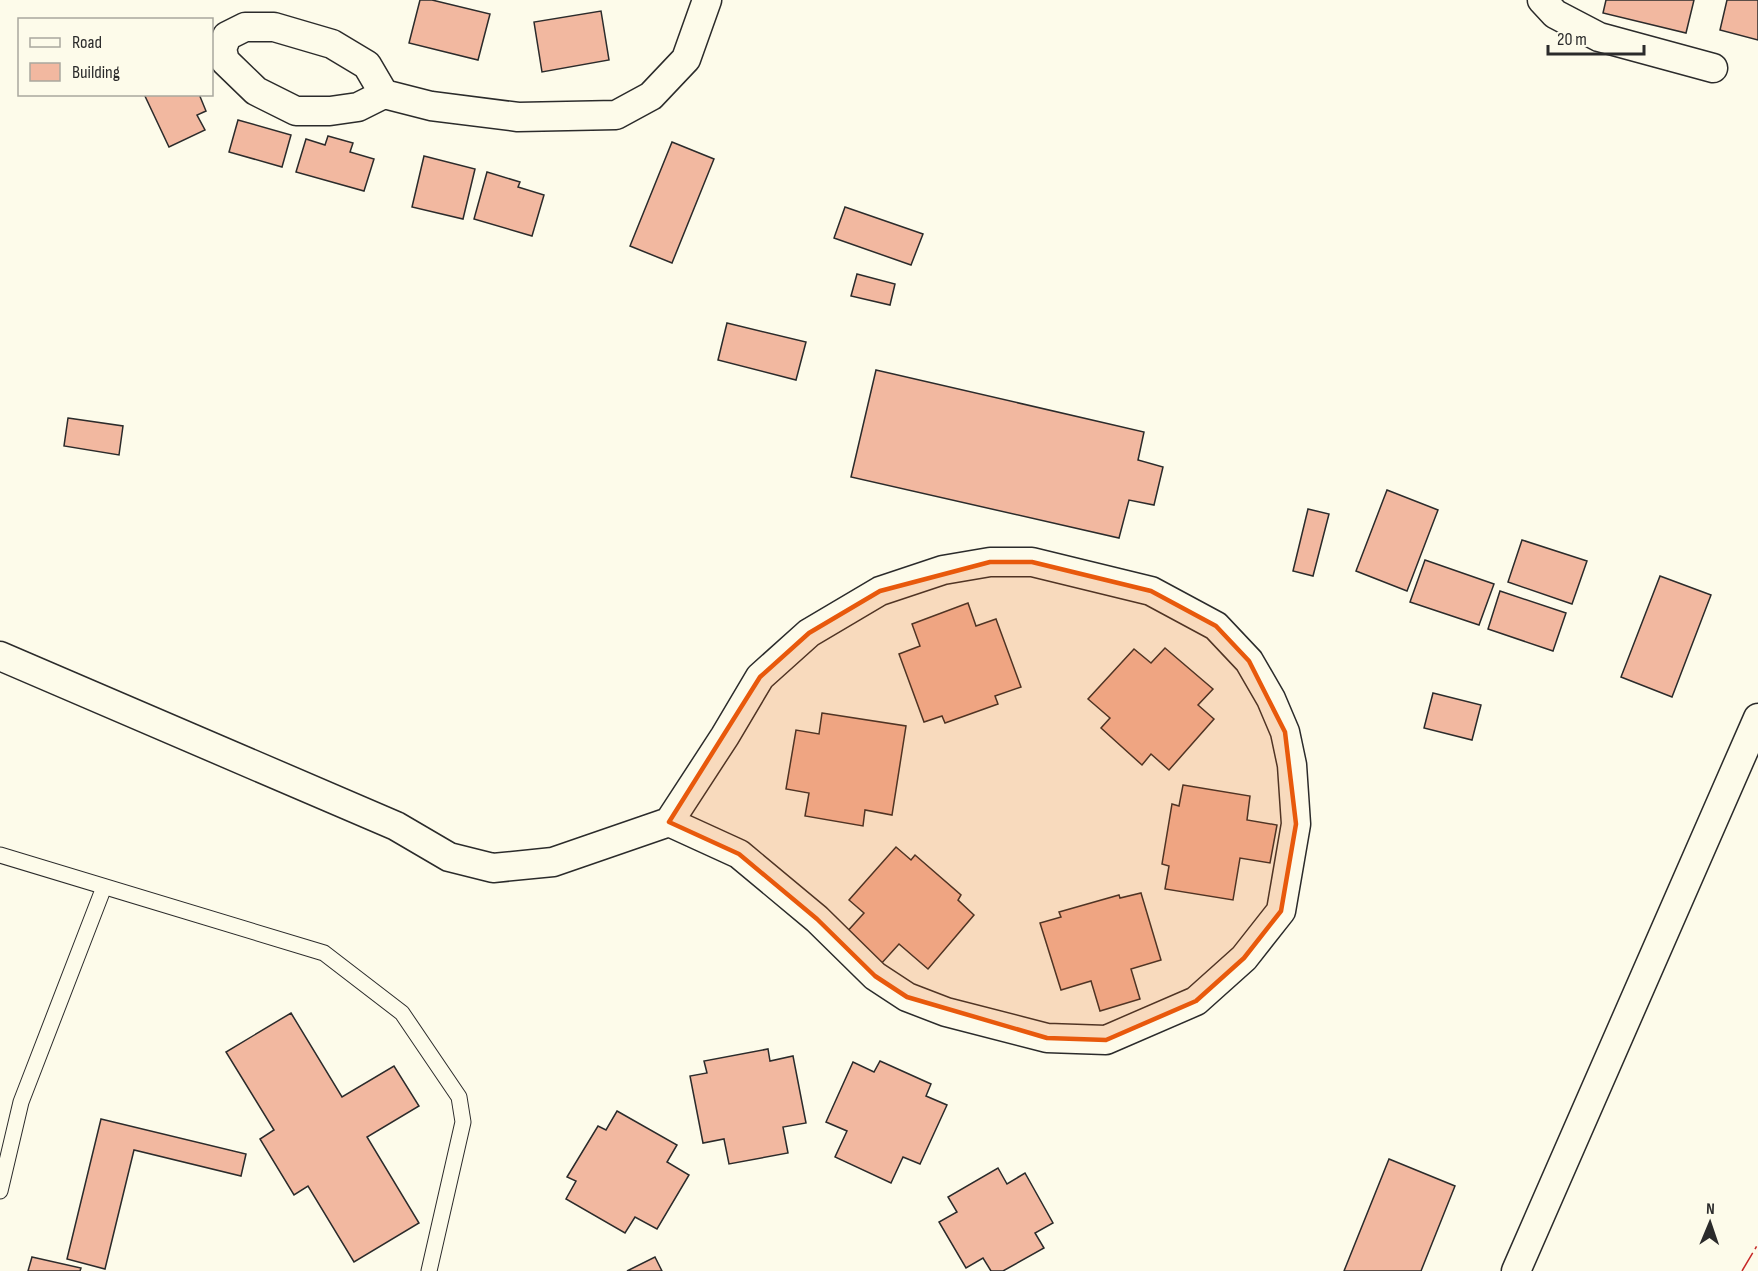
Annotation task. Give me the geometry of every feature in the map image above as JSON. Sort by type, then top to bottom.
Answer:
[{"type":"street","points":[[384,94],[367,65],[332,44],[274,27],[245,27],[227,36],[222,49],[225,61],[256,91],[296,111],[330,111],[358,107],[384,94],[431,106],[518,117],[616,115],[651,96],[686,59],[707,0]]},
{"type":"street","points":[[1542,0],[1555,14],[1599,37],[1713,69]]},
{"type":"street","points":[[0,656],[396,826],[449,857],[493,868],[553,862],[669,822],[760,677],[809,633],[880,591],[943,570],[990,562],[1032,562],[1150,591],[1216,626],[1249,661],[1285,732],[1292,765],[1296,824],[1281,911],[1244,958],[1196,1001],[1106,1040],[1047,1038],[946,1012],[907,998],[875,976],[817,919],[739,854],[669,822]]},
{"type":"street","points":[[1516,1271],[1758,718]]},
{"type":"lane","points":[[0,855],[324,953],[402,1013],[459,1097],[463,1122],[429,1271]]},
{"type":"lane","points":[[0,1191],[21,1102],[104,887]]},
{"type":"highlighted area","points":[[990,562],[1032,562],[1151,591],[1216,626],[1249,661],[1285,732],[1296,824],[1281,911],[1244,958],[1196,1001],[1106,1040],[1047,1038],[907,997],[875,976],[817,919],[739,854],[669,822],[760,677],[809,633],[880,591]]},
{"type":"building","points":[[420,0],[432,0],[490,14],[478,60],[409,43]]},
{"type":"building","points":[[1606,0],[1694,0],[1686,33],[1603,13]]},
{"type":"building","points":[[1727,0],[1758,0],[1758,40],[1720,30]]},
{"type":"building","points":[[601,11],[609,60],[542,72],[534,22]]},
{"type":"building","points":[[145,96],[200,96],[206,111],[197,115],[205,130],[169,147]]},
{"type":"building","points":[[238,120],[291,135],[282,167],[229,152]]},
{"type":"building","points":[[328,136],[353,143],[350,152],[374,159],[364,191],[296,172],[306,139],[325,145]]},
{"type":"building","points":[[672,142],[714,159],[672,263],[630,246]]},
{"type":"building","points":[[424,156],[475,169],[463,219],[412,207]]},
{"type":"building","points":[[487,172],[520,182],[518,187],[544,195],[532,236],[474,219]]},
{"type":"building","points":[[845,207],[923,234],[911,265],[834,238]]},
{"type":"building","points":[[857,274],[895,284],[890,305],[851,296]]},
{"type":"building","points":[[727,323],[806,342],[796,380],[718,360]]},
{"type":"building","points":[[876,370],[1144,432],[1138,460],[1163,467],[1154,505],[1129,500],[1119,538],[851,477]]},
{"type":"building","points":[[68,418],[123,426],[119,455],[64,446]]},
{"type":"building","points":[[1387,490],[1438,510],[1407,591],[1356,571]]},
{"type":"building","points":[[1308,509],[1329,514],[1313,576],[1293,571]]},
{"type":"building","points":[[1522,540],[1587,561],[1572,604],[1508,582]]},
{"type":"building","points":[[1425,560],[1494,584],[1479,625],[1410,602]]},
{"type":"building","points":[[1660,576],[1711,595],[1672,697],[1621,677]]},
{"type":"building","points":[[1500,591],[1566,613],[1553,651],[1488,629]]},
{"type":"building","points":[[968,603],[976,626],[996,619],[1021,687],[995,696],[998,704],[945,723],[942,716],[924,722],[899,654],[920,646],[912,624]]},
{"type":"building","points":[[1165,648],[1213,689],[1198,705],[1214,719],[1169,770],[1151,754],[1142,765],[1101,728],[1110,718],[1088,699],[1134,649],[1151,663]]},
{"type":"building","points":[[1433,693],[1481,705],[1472,740],[1424,728]]},
{"type":"building","points":[[822,713],[906,726],[892,815],[865,810],[863,826],[805,816],[809,793],[786,789],[796,730],[819,734]]},
{"type":"building","points":[[1183,785],[1250,796],[1247,820],[1277,825],[1270,863],[1240,858],[1233,900],[1165,889],[1169,866],[1162,864],[1172,804],[1179,806]]},
{"type":"building","points":[[896,847],[911,860],[915,855],[961,895],[958,900],[974,915],[928,969],[899,944],[880,965],[845,934],[864,913],[849,900]]},
{"type":"building","points":[[1141,893],[1161,960],[1131,969],[1140,999],[1100,1011],[1091,981],[1061,990],[1040,923],[1061,917],[1059,912],[1119,895],[1120,898]]},
{"type":"building","points":[[291,1013],[342,1097],[394,1066],[419,1106],[367,1137],[419,1223],[354,1262],[308,1186],[294,1195],[260,1139],[274,1130],[226,1052]]},
{"type":"building","points":[[768,1049],[770,1061],[793,1056],[806,1123],[783,1127],[788,1153],[729,1164],[724,1139],[703,1143],[690,1076],[707,1073],[704,1061]]},
{"type":"building","points":[[880,1061],[931,1084],[926,1096],[947,1105],[920,1164],[903,1157],[891,1183],[835,1157],[847,1131],[826,1122],[853,1062],[874,1072]]},
{"type":"building","points":[[617,1111],[677,1145],[667,1162],[689,1175],[657,1229],[635,1217],[625,1233],[566,1199],[576,1181],[567,1177],[598,1126],[606,1130]]},
{"type":"building","points":[[101,1119],[246,1154],[241,1176],[134,1150],[105,1269],[67,1259]]},
{"type":"building","points":[[1389,1159],[1455,1186],[1421,1271],[1344,1271]]},
{"type":"building","points":[[998,1168],[1007,1184],[1025,1173],[1053,1223],[1035,1233],[1044,1248],[1003,1271],[991,1271],[983,1258],[966,1268],[939,1222],[957,1212],[948,1197]]},
{"type":"building","points":[[32,1257],[81,1268],[80,1271],[28,1271]]},
{"type":"building","points":[[655,1257],[662,1271],[627,1271]]},
{"type":"power","points":[[1742,1271],[1758,1244]]}]
